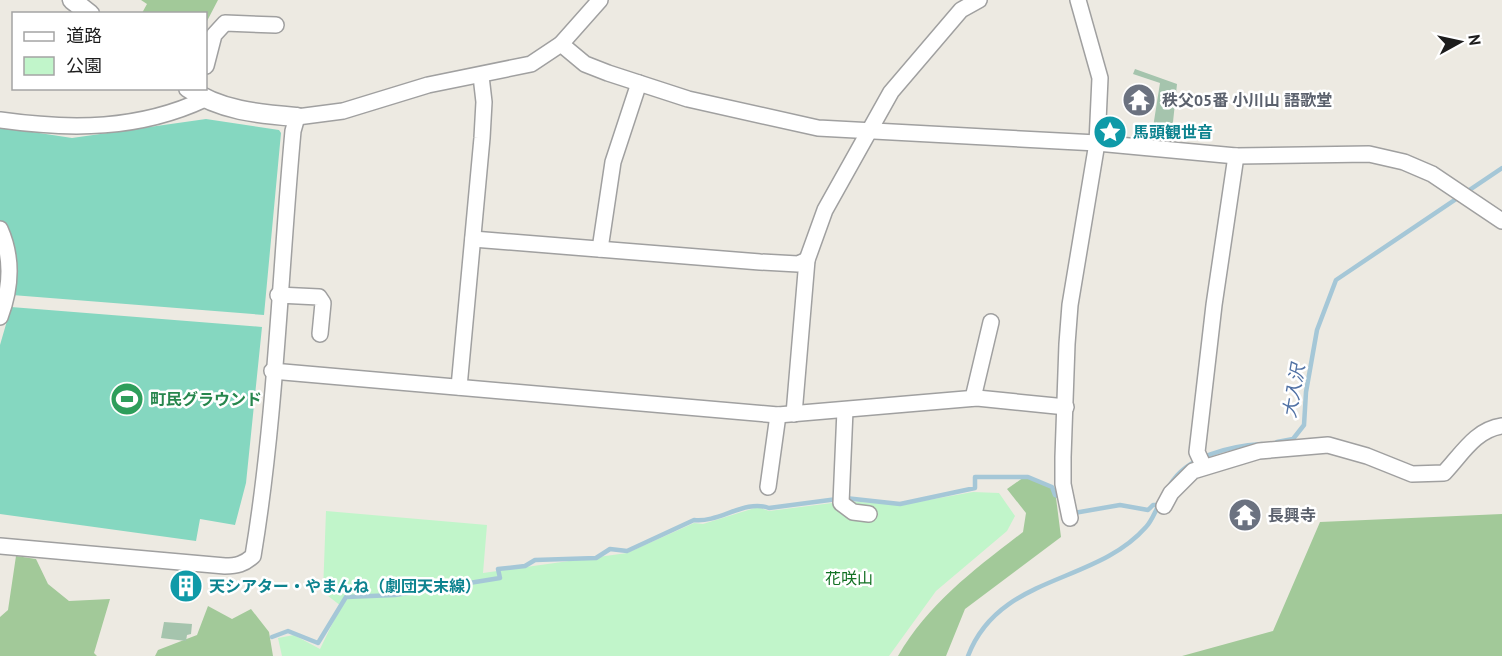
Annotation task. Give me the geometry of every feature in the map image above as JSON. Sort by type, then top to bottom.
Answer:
[{"type":"street","points":[[72,0],[87,12]]},
{"type":"street","points":[[0,120],[37,125],[104,126],[173,114],[197,93],[226,107],[262,114],[297,117],[343,111],[424,87],[531,63],[561,44],[600,0]]},
{"type":"street","points":[[794,414],[807,260],[825,210],[891,92],[961,10],[979,0]]},
{"type":"street","points":[[1070,518],[1063,475],[1070,305],[1097,142],[1100,78],[1078,0]]},
{"type":"street","points":[[207,62],[214,35],[225,24],[276,25]]},
{"type":"street","points":[[561,44],[585,64],[639,83],[688,99],[794,125],[1097,142],[1236,156],[1369,154],[1404,162],[1432,174],[1502,221]]},
{"type":"street","points":[[459,387],[482,129],[481,76]]},
{"type":"street","points":[[600,249],[613,162],[639,83]]},
{"type":"street","points":[[0,546],[225,566],[239,566],[253,556],[263,496],[293,131],[297,117]]},
{"type":"street","points":[[1201,461],[1214,305],[1236,156]]},
{"type":"street","points":[[0,229],[8,254],[0,317]]},
{"type":"street","points":[[473,239],[788,264],[798,264],[807,260]]},
{"type":"street","points":[[279,295],[319,297],[323,303],[320,334]]},
{"type":"street","points":[[973,398],[991,322]]},
{"type":"street","points":[[272,371],[778,415],[973,398],[1066,406]]},
{"type":"street","points":[[845,410],[841,503],[853,512],[869,514]]},
{"type":"street","points":[[768,487],[778,415]]},
{"type":"street","points":[[1164,506],[1184,478],[1201,461],[1259,451],[1328,446],[1367,456],[1412,474],[1437,474],[1444,473],[1473,440],[1488,428],[1502,426]]},
{"type":"green space","points":[[141,0],[218,0],[207,21],[207,12],[143,12],[147,4]]},
{"type":"green space","points":[[1135,69],[1177,84],[1171,141],[1151,140],[1160,83],[1133,74]]},
{"type":"green space","points":[[206,119],[279,130],[281,133],[264,315],[12,295],[11,243],[0,221],[0,127],[72,138]]},
{"type":"green space","name":"町民グラウンド","points":[[11,307],[262,327],[246,483],[235,525],[200,519],[196,541],[0,514],[0,345]]},
{"type":"green space","points":[[1027,475],[1055,490],[1061,537],[965,609],[946,656],[898,656],[924,619],[954,588],[1023,532],[1026,513],[1007,489]]},
{"type":"green space","name":"花咲山","points":[[973,492],[999,493],[1015,516],[1007,531],[936,591],[889,656],[282,656],[278,638],[294,635],[320,649],[341,606],[323,592],[326,511],[487,525],[483,573],[627,553],[694,523],[703,524],[758,507],[769,511],[848,501],[900,505]]},
{"type":"green space","points":[[1502,514],[1502,656],[1182,656],[1273,631],[1320,522]]},
{"type":"green space","points":[[16,556],[36,559],[48,584],[69,601],[110,599],[94,653],[97,656],[0,656],[0,617],[8,610]]},
{"type":"green space","points":[[208,606],[232,619],[251,609],[269,632],[273,656],[155,656],[158,650],[197,635]]},
{"type":"green space","points":[[164,622],[192,624],[191,634],[187,635],[186,641],[161,638]]},
{"type":"waterway","name":"大入沢","points":[[1277,442],[1293,439],[1304,425],[1306,392],[1317,330],[1336,280],[1502,168]]},
{"type":"waterway","name":"大入沢","points":[[1170,485],[1187,467],[1210,454],[1262,444]]},
{"type":"waterway","points":[[272,637],[288,631],[318,643],[346,597],[395,595],[500,578],[498,569],[525,566],[535,560],[596,558],[610,549],[627,551],[694,520],[713,518],[751,506],[769,508],[845,498],[900,504],[975,488],[975,477],[1028,477],[1052,487],[1055,495],[1062,498]]},
{"type":"waterway","name":"大入沢","points":[[968,656],[982,629],[1002,609],[1024,594],[1101,560],[1125,546],[1148,525],[1160,503]]},
{"type":"waterway","points":[[1074,513],[1120,505],[1148,510],[1153,505],[1158,505]]},
{"type":"place","name":"秩父05番 小川山 語歌堂","points":[[1139,100]]},
{"type":"place","name":"馬頭観世音","points":[[1110,132]]},
{"type":"place","name":"町民グラウンド","points":[[127,399]]},
{"type":"place","name":"長興寺","points":[[1245,515]]},
{"type":"place","name":"天シアター・やまんね（劇団天末線）","points":[[186,586]]}]
